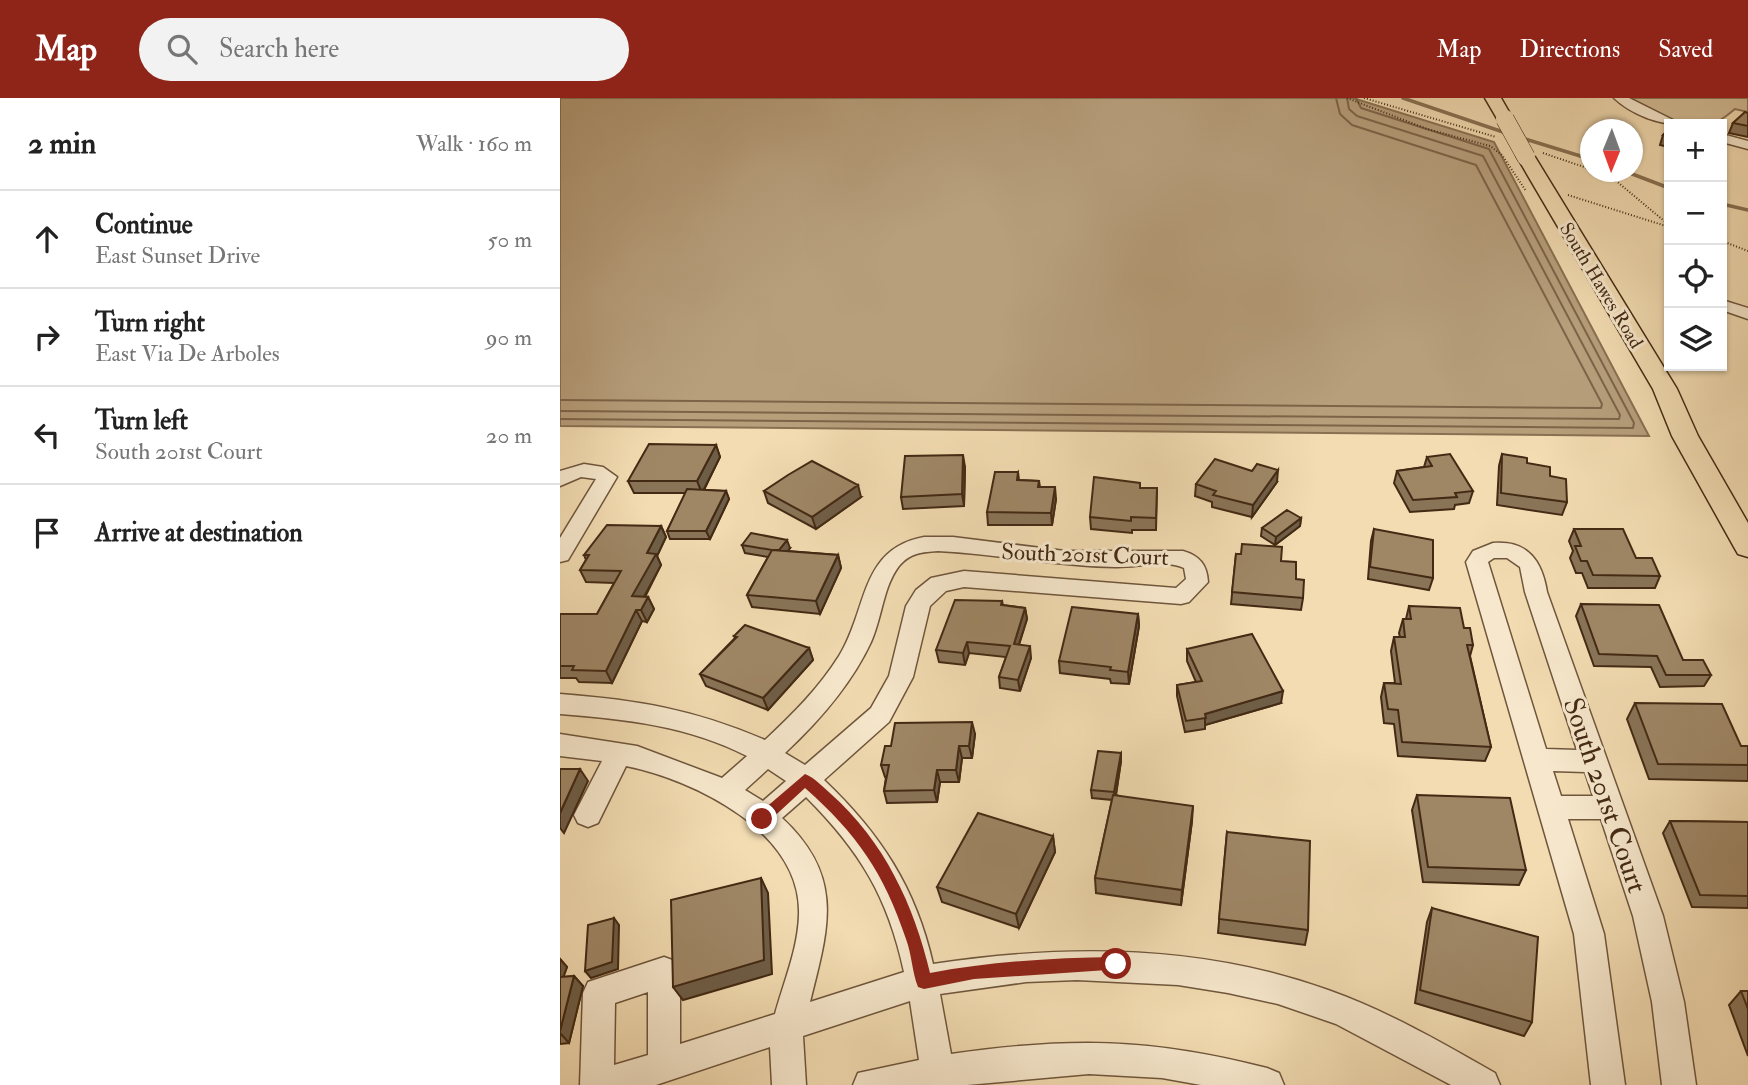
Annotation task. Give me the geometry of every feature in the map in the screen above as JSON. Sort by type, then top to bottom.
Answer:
[{"type":"main road","name":"South Hawes Road","points":[[1493,98],[1505,119],[1532,154],[1548,194],[1665,389],[1685,436],[1746,536]]},
{"type":"street","points":[[1620,98],[1664,120]]},
{"type":"street","points":[[1727,139],[1748,145]]},
{"type":"street","points":[[1727,307],[1748,314]]},
{"type":"street","points":[[560,480],[579,471],[595,471],[607,477],[607,485],[588,507],[560,555]]},
{"type":"street","name":"South 201st Court","points":[[725,792],[805,716],[849,661],[873,610],[886,569],[901,551],[929,545],[1068,558],[1176,557],[1194,565],[1197,582],[1181,596],[964,579],[939,584],[931,589],[918,606],[901,677],[880,715],[852,743],[762,819]]},
{"type":"street","name":"South 201st Court","points":[[1608,1085],[1594,956],[1579,892],[1477,562],[1481,554],[1488,551],[1504,551],[1527,561],[1660,961],[1679,1085]]},
{"type":"street","points":[[560,704],[630,707],[679,717],[721,730],[767,754],[805,780],[842,813],[888,874],[915,942],[924,981],[936,1079]]},
{"type":"street","points":[[560,745],[619,752],[681,770],[725,792],[762,819],[792,847],[806,868],[813,890],[815,914],[787,1026],[789,1085]]},
{"type":"street","points":[[588,815],[619,752]]},
{"type":"street","points":[[1539,760],[1595,761]]},
{"type":"street","points":[[1554,808],[1610,807]]},
{"type":"street","points":[[606,1085],[924,981],[974,972],[1043,966],[1116,964],[1181,968],[1250,982],[1327,1005],[1403,1038],[1483,1085]]},
{"type":"street","points":[[597,1085],[598,993],[664,972],[664,1066]]},
{"type":"street","points":[[870,1085],[936,1079],[1018,1062],[1101,1059],[1161,1062],[1267,1085]]},
{"type":"path","points":[[1347,98],[1427,129],[1490,146],[1502,155],[1506,163]]},
{"type":"path","points":[[1364,98],[1499,138]]},
{"type":"path","points":[[1532,154],[1580,166]]},
{"type":"path","points":[[1617,182],[1664,222]]},
{"type":"path","points":[[1548,194],[1575,196],[1620,214],[1664,225]]},
{"type":"path","points":[[1727,243],[1748,251]]},
{"type":"shaded area","points":[[1630,98],[1748,98],[1748,112],[1735,109],[1722,119],[1669,119]]},
{"type":"water","points":[[560,98],[1353,98],[1494,142],[1649,436],[560,426]]},
{"type":"building","points":[[1745,112],[1748,113],[1748,126],[1733,123]]},
{"type":"building","points":[[649,444],[716,445],[697,481],[628,481]]},
{"type":"building","points":[[1450,454],[1473,491],[1455,493],[1457,497],[1413,500],[1397,471],[1432,466],[1427,457]]},
{"type":"building","points":[[1502,454],[1527,458],[1527,463],[1550,467],[1550,476],[1566,479],[1567,502],[1501,493]]},
{"type":"building","points":[[963,455],[962,494],[901,497],[905,456]]},
{"type":"building","points":[[1215,459],[1252,471],[1257,464],[1278,470],[1253,505],[1213,495],[1216,491],[1196,484]]},
{"type":"building","points":[[812,461],[858,485],[812,517],[764,491],[788,475]]},
{"type":"building","points":[[995,472],[1018,472],[1017,480],[1039,481],[1038,487],[1055,487],[1051,513],[987,512]]},
{"type":"building","points":[[1094,477],[1140,483],[1140,488],[1157,488],[1156,518],[1131,517],[1131,521],[1090,517]]},
{"type":"building","points":[[687,489],[726,491],[706,531],[667,531]]},
{"type":"building","points":[[1287,510],[1301,518],[1276,537],[1262,528]]},
{"type":"building","points":[[607,525],[661,526],[647,553],[656,554],[632,596],[648,597],[641,610],[636,610],[606,671],[572,670],[574,666],[560,666],[560,614],[597,614],[621,571],[580,570],[589,555],[584,555]]},
{"type":"building","points":[[1374,529],[1433,540],[1433,578],[1370,567]]},
{"type":"building","points":[[1574,529],[1623,529],[1636,558],[1652,558],[1660,576],[1593,575],[1587,561],[1581,561],[1575,546],[1581,546]]},
{"type":"building","points":[[751,533],[787,540],[779,550],[742,545]]},
{"type":"building","points":[[1242,544],[1282,547],[1281,561],[1296,562],[1296,579],[1304,580],[1303,598],[1232,592],[1236,554],[1241,554]]},
{"type":"building","points":[[772,550],[838,555],[816,601],[747,595]]},
{"type":"building","points":[[955,600],[1002,601],[1001,605],[1025,608],[1014,644],[1030,646],[1018,680],[999,677],[1010,646],[967,642],[963,653],[936,650]]},
{"type":"building","points":[[1581,604],[1659,605],[1683,660],[1703,660],[1711,675],[1666,675],[1657,656],[1599,654]]},
{"type":"building","points":[[1409,606],[1460,608],[1464,628],[1470,628],[1473,645],[1467,645],[1491,747],[1402,742],[1398,710],[1388,709],[1384,683],[1401,684],[1394,637],[1405,637],[1403,619],[1411,619]]},
{"type":"building","points":[[1072,607],[1138,614],[1128,672],[1110,670],[1111,667],[1059,661]]},
{"type":"building","points":[[745,625],[809,648],[763,698],[700,674],[737,637],[734,636]]},
{"type":"building","points":[[1252,634],[1283,691],[1205,714],[1206,718],[1186,721],[1177,685],[1202,681],[1187,649]]},
{"type":"building","points":[[1635,703],[1722,704],[1741,746],[1748,746],[1748,765],[1658,764]]},
{"type":"building","points":[[972,722],[969,746],[959,746],[956,770],[937,770],[934,790],[884,791],[889,765],[881,765],[885,746],[891,746],[895,723]]},
{"type":"building","points":[[1098,751],[1121,753],[1114,792],[1091,790]]},
{"type":"building","points":[[560,769],[580,769],[560,813]]},
{"type":"building","points":[[1113,795],[1193,806],[1182,890],[1095,878]]},
{"type":"building","points":[[1417,795],[1510,798],[1526,870],[1428,867]]},
{"type":"building","points":[[978,813],[1053,836],[1016,914],[937,887]]},
{"type":"building","points":[[1670,821],[1748,822],[1748,896],[1700,895]]},
{"type":"building","points":[[1227,832],[1310,841],[1308,930],[1219,919]]},
{"type":"building","points":[[761,878],[764,960],[673,987],[671,900]]},
{"type":"building","points":[[1432,908],[1538,937],[1532,1022],[1420,990]]},
{"type":"building","points":[[614,918],[612,962],[585,971],[588,925]]},
{"type":"building","points":[[574,976],[560,1031],[560,977]]},
{"type":"building","points":[[1741,991],[1748,991],[1748,1009]]},
{"type":"waterway","points":[[1403,98],[1506,133]]},
{"type":"waterway","points":[[1522,138],[1580,156]]},
{"type":"waterway","points":[[1643,178],[1664,186]]},
{"type":"waterway","points":[[1727,205],[1748,210]]},
{"type":"route","points":[[762,819],[805,780],[842,813],[888,874],[915,942],[924,981],[974,972],[1043,966],[1116,964]]}]
